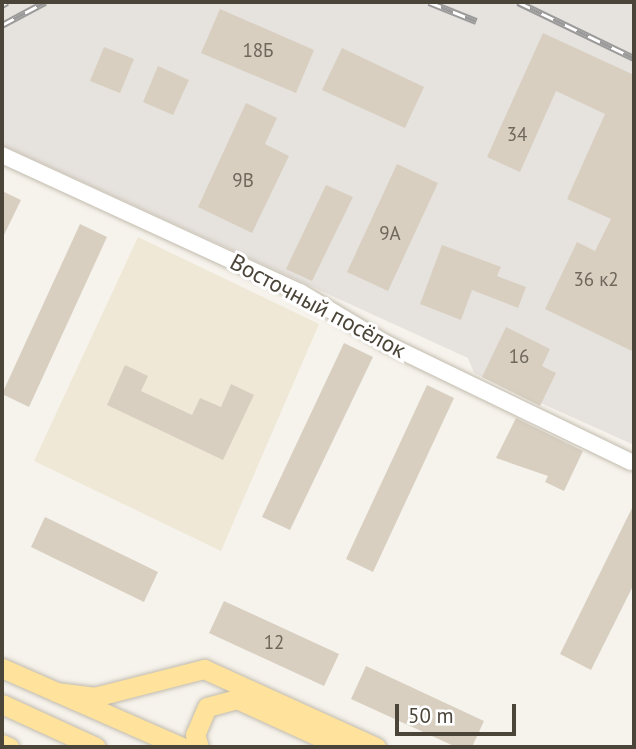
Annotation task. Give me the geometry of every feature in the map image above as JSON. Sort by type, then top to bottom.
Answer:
[{"type":"main road","points":[[2,668],[182,747]]},
{"type":"main road","points":[[56,692],[93,697],[204,669],[376,747]]},
{"type":"main road","points":[[199,747],[199,720],[222,699],[275,715],[342,747]]},
{"type":"main road","points":[[2,704],[96,747]]},
{"type":"main road","points":[[2,744],[9,747]]},
{"type":"street","name":"Восточный посёлок","points":[[2,155],[300,292],[387,344],[631,462]]},
{"type":"shaded area","points":[[2,2],[634,2],[634,445],[474,373],[468,358],[2,145]]},
{"type":"shaded area","points":[[138,237],[319,324],[221,551],[34,461]]},
{"type":"building","points":[[220,9],[314,50],[296,93],[201,53]]},
{"type":"building","points":[[543,33],[634,75],[634,352],[545,309],[577,242],[595,251],[611,219],[567,199],[605,114],[556,91],[520,172],[487,157]]},
{"type":"building","points":[[104,47],[134,59],[120,93],[90,81]]},
{"type":"building","points":[[342,48],[424,87],[405,128],[322,90]]},
{"type":"building","points":[[158,66],[189,80],[173,115],[143,102]]},
{"type":"building","points":[[246,103],[277,118],[265,144],[289,156],[252,233],[198,207]]},
{"type":"building","points":[[397,164],[438,183],[388,291],[347,272]]},
{"type":"building","points":[[326,185],[353,197],[312,281],[286,269]]},
{"type":"building","points":[[2,191],[21,200],[2,239]]},
{"type":"building","points":[[80,224],[107,237],[29,407],[2,394]]},
{"type":"building","points":[[442,245],[501,267],[497,276],[526,287],[518,308],[472,290],[461,320],[420,304]]},
{"type":"building","points":[[506,327],[550,349],[542,366],[556,373],[540,406],[482,377]]},
{"type":"building","points":[[344,343],[373,357],[290,530],[262,517]]},
{"type":"building","points":[[125,365],[148,376],[141,391],[192,415],[200,398],[221,407],[231,384],[254,395],[223,460],[107,405]]},
{"type":"building","points":[[427,385],[454,398],[373,572],[346,559]]},
{"type":"building","points":[[516,418],[583,451],[564,491],[545,482],[548,476],[496,458]]},
{"type":"building","points":[[634,504],[634,584],[591,670],[560,654]]},
{"type":"building","points":[[45,517],[158,572],[144,602],[31,547]]},
{"type":"building","points":[[224,601],[339,654],[324,686],[209,633]]},
{"type":"building","points":[[366,666],[484,721],[472,747],[456,747],[351,699]]},
{"type":"railway","points":[[2,5],[7,2]]},
{"type":"railway","points":[[2,25],[45,2]]},
{"type":"railway","points":[[429,2],[476,21]]},
{"type":"railway","points":[[518,2],[634,58]]}]
